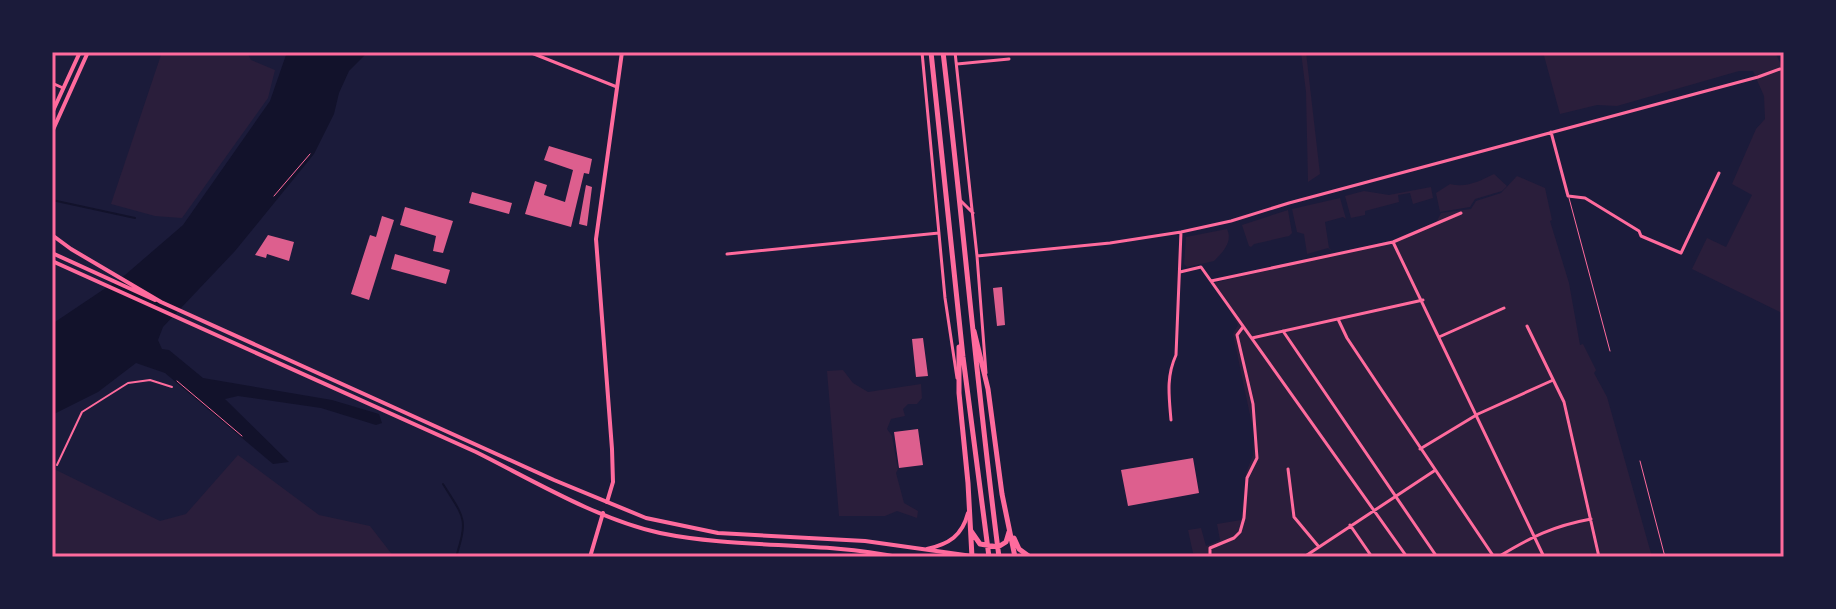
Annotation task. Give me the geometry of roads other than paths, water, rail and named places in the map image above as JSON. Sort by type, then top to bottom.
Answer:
[{"type":"main road","points":[[52,113],[80,52]]},
{"type":"main road","points":[[52,132],[88,52]]},
{"type":"main road","points":[[590,557],[613,482],[596,239],[622,52]]},
{"type":"main road","points":[[52,253],[646,518],[701,531],[865,541],[987,557],[931,52]]},
{"type":"main road","points":[[943,52],[999,557]]},
{"type":"main road","points":[[52,235],[161,302]]},
{"type":"main road","points":[[52,261],[638,527],[720,542],[827,547],[897,557]]},
{"type":"main road","points":[[970,315],[988,389],[995,449],[1015,557]]},
{"type":"main road","points":[[960,322],[959,393],[972,556]]},
{"type":"main road","points":[[920,550],[944,544],[957,536],[965,524],[969,503]]},
{"type":"main road","points":[[970,527],[979,544],[998,547],[1007,540],[1009,526]]},
{"type":"main road","points":[[1009,526],[1019,549],[1030,557]]},
{"type":"street","points":[[529,52],[617,87]]},
{"type":"street","points":[[922,52],[939,233],[959,393]]},
{"type":"street","points":[[955,52],[979,271],[988,389]]},
{"type":"street","points":[[957,64],[1009,59]]},
{"type":"street","points":[[977,256],[1110,243],[1231,221],[1780,69]]},
{"type":"street","points":[[52,83],[63,88]]},
{"type":"street","points":[[1551,132],[1568,196],[1585,198],[1639,231],[1641,236],[1681,253],[1719,173]]},
{"type":"street","points":[[934,181],[945,189]]},
{"type":"street","points":[[960,201],[973,213]]},
{"type":"street","points":[[1211,281],[1393,242],[1461,213]]},
{"type":"street","points":[[1171,420],[1168,384],[1169,371],[1176,355],[1181,232]]},
{"type":"street","points":[[727,254],[939,233]]},
{"type":"street","points":[[1393,242],[1544,557]]},
{"type":"street","points":[[1180,272],[1201,267],[1407,557]]},
{"type":"street","points":[[1252,338],[1423,300]]},
{"type":"street","points":[[1439,337],[1504,308]]},
{"type":"street","points":[[1338,319],[1347,338],[1434,471],[1496,557],[1534,535],[1560,525],[1591,519]]},
{"type":"street","points":[[1210,557],[1210,548],[1234,538],[1240,532],[1247,478],[1257,458],[1253,404],[1237,335],[1243,326]]},
{"type":"street","points":[[1527,326],[1564,402],[1599,557]]},
{"type":"street","points":[[1283,331],[1437,557]]},
{"type":"street","points":[[57,465],[82,412],[128,383],[150,380],[172,387]]},
{"type":"street","points":[[1420,449],[1478,414],[1553,380]]},
{"type":"street","points":[[1288,469],[1294,517],[1319,547]]},
{"type":"street","points":[[1307,557],[1395,494],[1434,471]]},
{"type":"street","points":[[1350,525],[1372,557]]},
{"type":"lane","points":[[1568,196],[1610,351]]},
{"type":"lane","points":[[1640,461],[1665,557]]},
{"type":"waterway","points":[[52,200],[135,218]]},
{"type":"waterway","points":[[443,484],[462,519],[456,557]]}]
